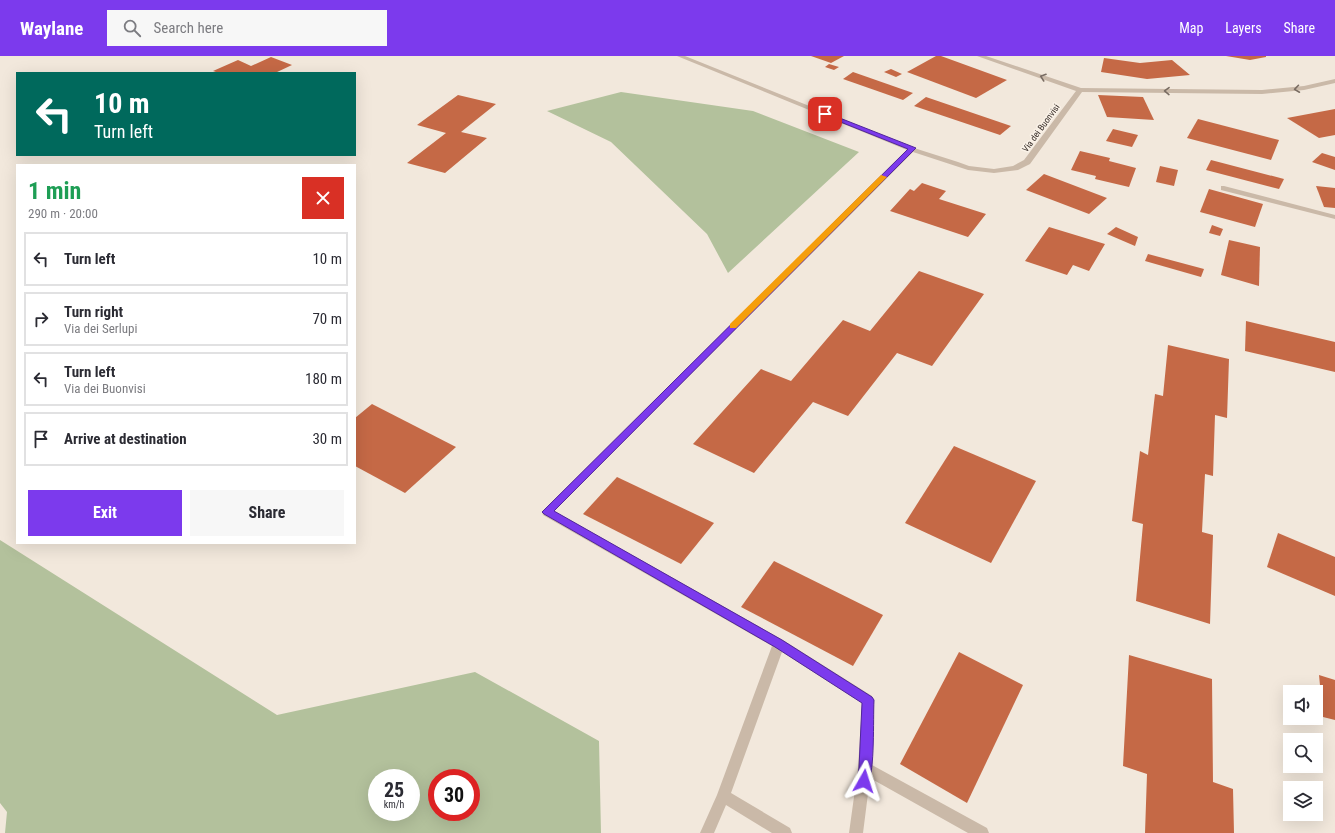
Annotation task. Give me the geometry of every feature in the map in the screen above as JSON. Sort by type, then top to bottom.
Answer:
[{"type":"street","name":"Via dei Buonvisi","points":[[680,56],[912,148],[968,168],[994,171],[1015,168],[1032,157],[1080,90]]},
{"type":"street","points":[[980,56],[1080,90],[1262,92],[1304,88],[1335,81]]},
{"type":"street","points":[[856,833],[866,768],[868,700],[779,644],[547,512],[912,148]]},
{"type":"street","points":[[1224,188],[1335,216]]},
{"type":"street","points":[[707,833],[724,796],[779,644]]},
{"type":"street","points":[[866,768],[982,833]]},
{"type":"street","points":[[724,796],[785,833]]},
{"type":"green space","points":[[621,92],[753,111],[859,152],[728,273],[707,234],[611,142],[547,111]]},
{"type":"green space","points":[[0,540],[277,715],[475,672],[599,741],[601,833],[5,833],[7,812],[0,803]]},
{"type":"building","points":[[811,56],[844,56],[831,63]]},
{"type":"building","points":[[936,56],[941,56],[1007,80],[976,98],[907,72]]},
{"type":"building","points":[[1226,56],[1266,56],[1266,57],[1250,60]]},
{"type":"building","points":[[271,57],[292,65],[277,72],[213,71],[238,60],[251,66]]},
{"type":"building","points":[[1104,58],[1140,63],[1172,60],[1190,75],[1147,79],[1101,72]]},
{"type":"building","points":[[829,64],[839,67],[834,70],[825,67]]},
{"type":"building","points":[[891,69],[902,74],[896,77],[884,72]]},
{"type":"building","points":[[853,72],[913,93],[903,100],[843,79]]},
{"type":"building","points":[[458,95],[496,104],[461,132],[487,138],[445,173],[407,163],[446,133],[417,125]]},
{"type":"building","points":[[1098,95],[1143,97],[1154,120],[1107,117]]},
{"type":"building","points":[[926,97],[1011,126],[1000,135],[914,106]]},
{"type":"building","points":[[1335,109],[1335,135],[1319,138],[1287,118]]},
{"type":"building","points":[[1198,119],[1279,140],[1271,160],[1187,138]]},
{"type":"building","points":[[1113,129],[1138,135],[1132,147],[1106,141]]},
{"type":"building","points":[[1080,151],[1110,158],[1109,161],[1136,168],[1129,187],[1095,179],[1096,176],[1071,170]]},
{"type":"building","points":[[1322,153],[1335,157],[1335,170],[1312,162]]},
{"type":"building","points":[[1211,160],[1284,179],[1279,189],[1206,170]]},
{"type":"building","points":[[1160,166],[1178,170],[1174,186],[1156,182]]},
{"type":"building","points":[[1044,174],[1107,198],[1089,214],[1026,190]]},
{"type":"building","points":[[922,183],[946,191],[939,199],[986,214],[968,237],[890,211],[910,189],[914,191]]},
{"type":"building","points":[[1316,186],[1335,188],[1335,208],[1324,207]]},
{"type":"building","points":[[1209,189],[1263,204],[1255,227],[1200,212]]},
{"type":"building","points":[[1212,225],[1223,229],[1220,236],[1209,233]]},
{"type":"building","points":[[1049,227],[1105,244],[1089,271],[1073,265],[1067,275],[1025,261]]},
{"type":"building","points":[[1116,227],[1138,237],[1135,246],[1107,234]]},
{"type":"building","points":[[1229,240],[1260,247],[1259,286],[1221,275]]},
{"type":"building","points":[[1148,254],[1204,269],[1201,277],[1145,261]]},
{"type":"building","points":[[919,271],[984,294],[932,366],[897,353],[848,416],[813,402],[754,473],[693,444],[761,369],[791,381],[843,320],[870,331]]},
{"type":"building","points":[[1246,321],[1335,342],[1335,372],[1245,351]]},
{"type":"building","points":[[1168,345],[1229,359],[1227,418],[1215,415],[1213,476],[1205,474],[1202,532],[1213,535],[1210,624],[1136,601],[1143,524],[1132,521],[1140,451],[1148,455],[1155,394],[1163,396]]},
{"type":"building","points":[[372,404],[456,447],[405,493],[356,467],[356,417]]},
{"type":"building","points":[[954,446],[1036,481],[991,563],[905,523]]},
{"type":"building","points":[[617,477],[714,523],[681,564],[583,514]]},
{"type":"building","points":[[1278,533],[1335,557],[1335,596],[1267,567]]},
{"type":"building","points":[[774,561],[883,615],[853,666],[741,607]]},
{"type":"building","points":[[959,652],[1023,685],[967,803],[900,764]]},
{"type":"building","points":[[1129,655],[1212,679],[1213,782],[1233,789],[1234,833],[1145,833],[1147,774],[1123,766]]},
{"type":"building","points":[[1319,675],[1335,680],[1335,720],[1323,717],[1323,685],[1320,685]]},
{"type":"slow traffic","points":[[733,326],[884,177]]},
{"type":"route","points":[[825,114],[912,148],[547,512],[779,644],[868,700],[866,768],[864,781]]}]
